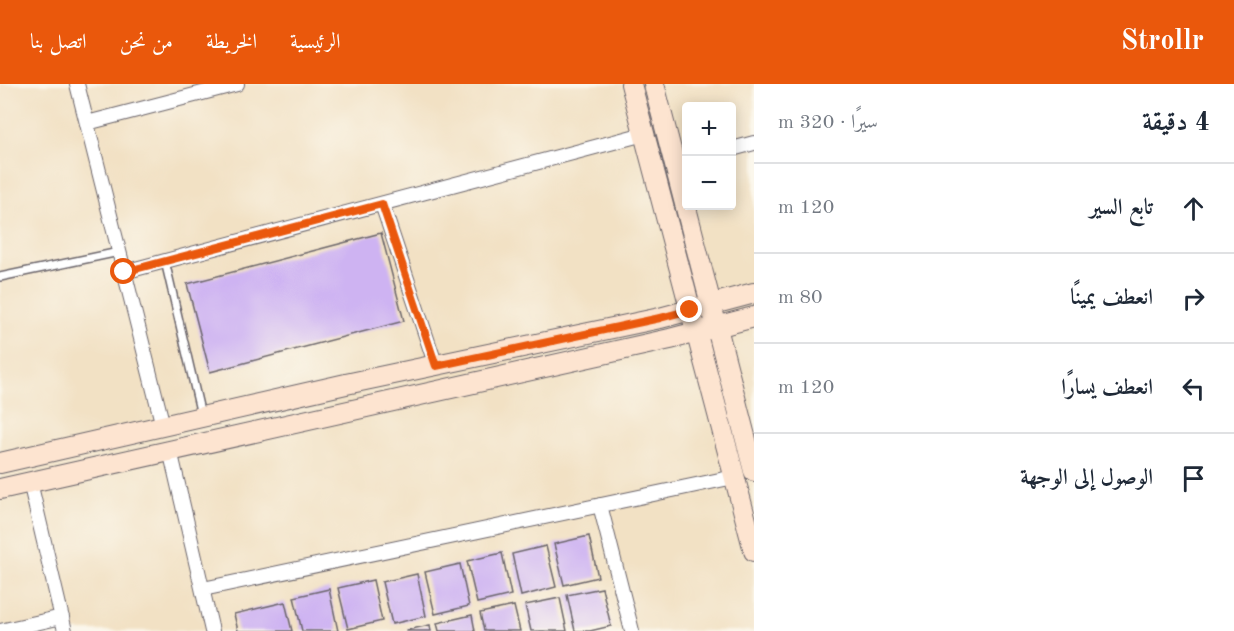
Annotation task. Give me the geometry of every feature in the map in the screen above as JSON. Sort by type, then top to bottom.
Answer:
[{"type":"street","points":[[77,84],[163,426]]},
{"type":"street","points":[[87,123],[237,84]]},
{"type":"street","points":[[631,84],[754,551]]},
{"type":"street","points":[[654,84],[681,163],[711,304],[754,471]]},
{"type":"street","points":[[124,272],[644,134]]},
{"type":"street","points":[[736,148],[754,143]]},
{"type":"street","points":[[382,204],[436,366]]},
{"type":"street","points":[[0,463],[660,318],[754,293]]},
{"type":"street","points":[[0,489],[754,317]]},
{"type":"street","points":[[170,450],[212,631]]},
{"type":"street","points":[[203,589],[734,477]]},
{"type":"street","points":[[30,482],[65,631]]},
{"type":"street","points":[[600,505],[632,631]]},
{"type":"street","points":[[0,631],[62,617]]},
{"type":"lane","points":[[0,277],[119,252]]},
{"type":"lane","points":[[165,261],[201,417]]},
{"type":"building","points":[[381,233],[404,321],[210,372],[187,284]]},
{"type":"building","points":[[589,536],[598,577],[564,585],[554,544]]},
{"type":"building","points":[[546,546],[556,587],[521,596],[512,554]]},
{"type":"building","points":[[502,553],[511,595],[477,603],[467,561]]},
{"type":"building","points":[[460,564],[469,606],[435,614],[425,572]]},
{"type":"building","points":[[417,574],[426,616],[392,624],[382,582]]},
{"type":"building","points":[[373,580],[382,621],[348,629],[338,588]]},
{"type":"building","points":[[602,588],[611,626],[590,631],[575,631],[567,595]]},
{"type":"building","points":[[329,589],[338,631],[302,631],[294,597]]},
{"type":"building","points":[[560,598],[567,631],[531,631],[525,605]]},
{"type":"building","points":[[285,602],[292,631],[238,631],[234,614]]},
{"type":"building","points":[[514,606],[520,631],[484,631],[480,613]]},
{"type":"building","points":[[472,615],[475,631],[439,631],[437,623]]},
{"type":"building","points":[[430,625],[431,631],[407,631],[407,630]]},
{"type":"route","points":[[124,272],[382,204],[436,366],[690,310]]}]
